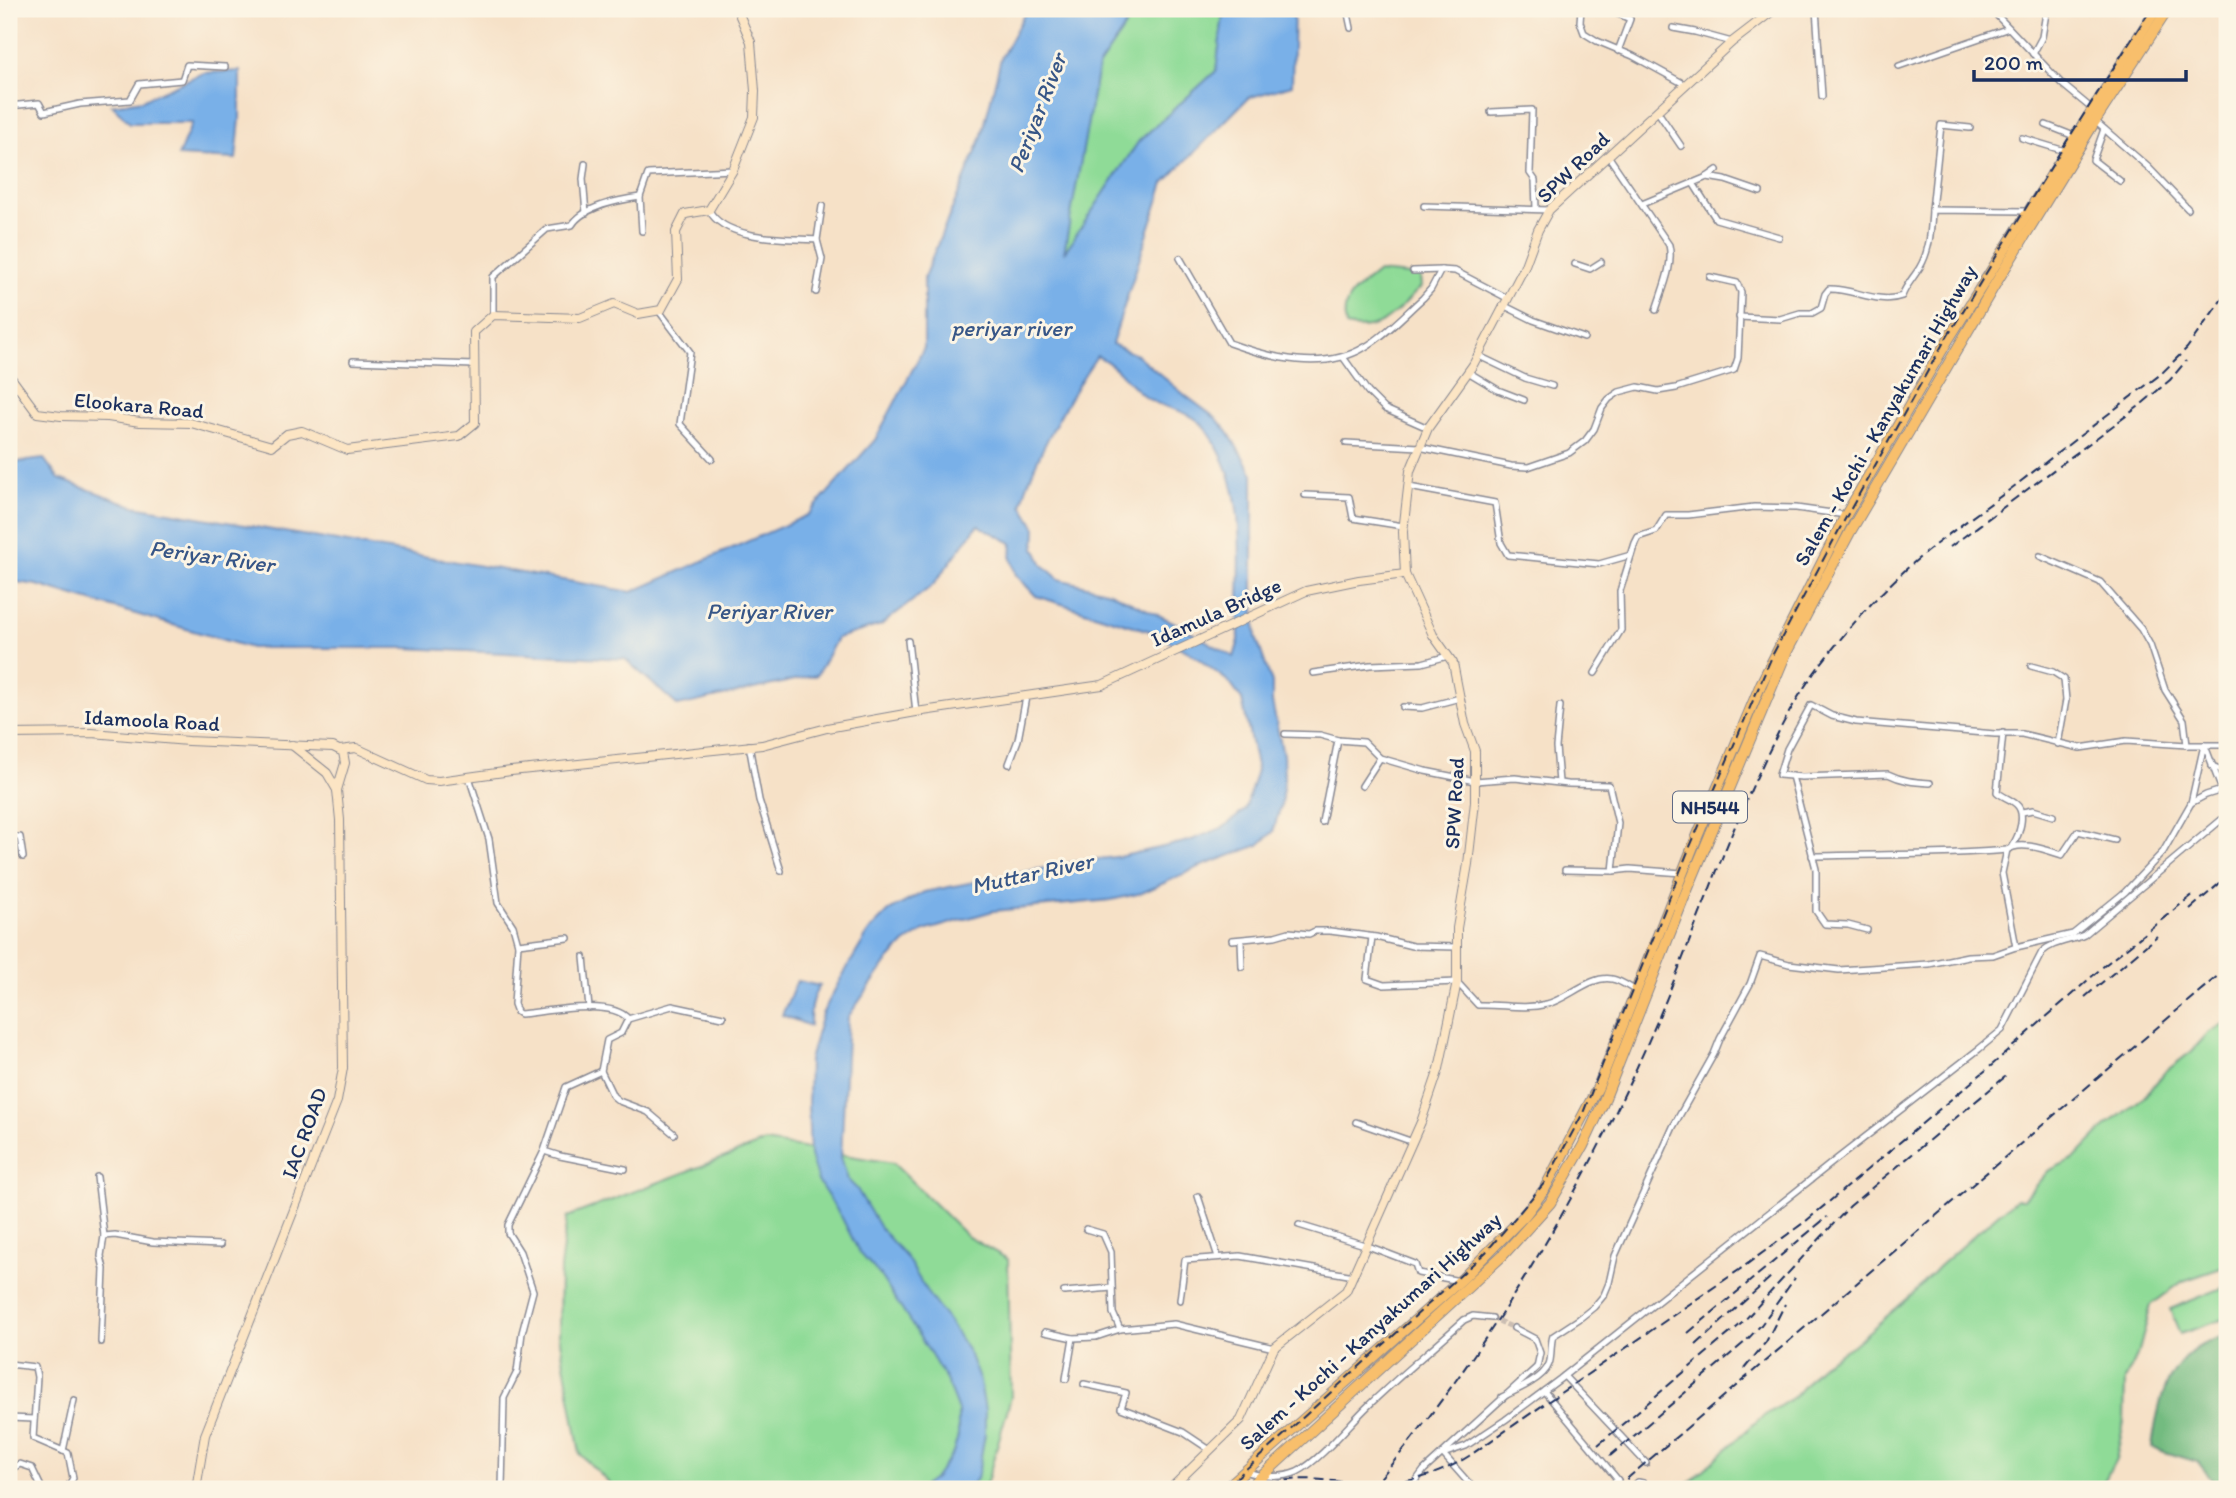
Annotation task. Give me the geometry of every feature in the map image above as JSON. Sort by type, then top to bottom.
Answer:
[{"type":"highway","name":"Salem - Kochi - Kanyakumari Highway","points":[[1248,1489],[1503,1255],[1556,1194],[1603,1103],[1688,888],[1786,653],[1850,532],[2057,173],[2064,151],[2156,9]]},
{"type":"highway","name":"Salem - Kochi - Kanyakumari Highway","points":[[1225,1489],[1460,1281],[1524,1215],[1544,1190],[1598,1087],[1761,684],[1846,515],[2027,211],[2095,121],[2168,9]]},
{"type":"main road","points":[[493,315],[580,318],[614,304],[638,314],[661,310],[678,279],[676,232],[685,214],[709,210],[733,170],[754,117],[751,42],[737,9]]},
{"type":"main road","name":"SPW Road","points":[[1170,1489],[1241,1420],[1274,1348],[1346,1291],[1413,1142],[1439,1069],[1457,982],[1457,928],[1475,802],[1475,751],[1465,724],[1453,663],[1433,635],[1405,575],[1403,526],[1410,471],[1419,447],[1428,428],[1477,355],[1524,268],[1538,230],[1549,210],[1732,43],[1775,9]]},
{"type":"main road","name":"Elookara Road","points":[[9,379],[12,379],[37,413],[108,417],[140,422],[191,423],[272,446],[287,434],[302,431],[347,450],[459,436],[475,423],[474,332],[493,315]]},
{"type":"main road","name":"Idamula Bridge","points":[[340,750],[356,748],[426,780],[762,745],[827,728],[916,712],[1102,685],[1306,591],[1359,580],[1405,575]]},
{"type":"main road","name":"Idamoola Road","points":[[9,734],[92,733],[188,741],[326,747]]},
{"type":"main road","points":[[292,745],[327,773],[335,774],[341,770]]},
{"type":"main road","points":[[318,765],[318,757],[326,747],[340,750],[345,760],[337,790]]},
{"type":"main road","name":"IAC ROAD","points":[[196,1489],[205,1435],[337,1101],[343,1068],[344,1017],[340,820],[337,790],[327,773]]},
{"type":"street","points":[[1347,9],[1351,28]]},
{"type":"street","points":[[1581,9],[1580,22],[1584,33],[1687,85]]},
{"type":"street","points":[[1615,9],[1614,12],[1630,19],[1618,51]]},
{"type":"street","points":[[1816,9],[1822,96]]},
{"type":"street","points":[[1991,9],[2062,84],[2091,108]]},
{"type":"street","points":[[2034,54],[2042,37],[2046,13]]},
{"type":"street","points":[[1673,28],[1732,43]]},
{"type":"street","points":[[1899,66],[2009,28]]},
{"type":"street","points":[[9,106],[39,103],[44,112],[80,104],[130,100],[139,84],[182,80],[187,65],[225,67]]},
{"type":"street","points":[[1490,112],[1532,110],[1530,173],[1535,180],[1536,209]]},
{"type":"street","points":[[1658,112],[1681,146]]},
{"type":"street","points":[[2095,121],[2148,167],[2188,209]]},
{"type":"street","points":[[1739,317],[1780,319],[1800,313],[1812,313],[1821,308],[1829,289],[1892,300],[1902,296],[1925,258],[1930,237],[1941,125],[1970,128]]},
{"type":"street","points":[[2046,125],[2074,136]]},
{"type":"street","points":[[2104,129],[2093,160],[2120,181]]},
{"type":"street","points":[[2022,138],[2064,151]]},
{"type":"street","points":[[1609,157],[1669,244],[1671,254],[1656,310]]},
{"type":"street","points":[[585,164],[583,180],[586,213]]},
{"type":"street","points":[[642,231],[640,197],[648,174],[733,170]]},
{"type":"street","points":[[1642,204],[1707,177],[1717,170]]},
{"type":"street","points":[[1707,177],[1760,192]]},
{"type":"street","points":[[1693,183],[1716,219],[1779,237]]},
{"type":"street","points":[[493,315],[493,276],[547,229],[572,225],[577,217],[586,213],[640,197]]},
{"type":"street","points":[[816,292],[822,259],[817,240],[821,206]]},
{"type":"street","points":[[1424,206],[1549,210]]},
{"type":"street","points":[[709,210],[720,224],[749,235],[817,240]]},
{"type":"street","points":[[1932,210],[2027,211]]},
{"type":"street","points":[[1180,258],[1229,343],[1259,354],[1324,362],[1343,358],[1367,347],[1431,289],[1441,270]]},
{"type":"street","points":[[1575,264],[1590,269],[1601,262]]},
{"type":"street","points":[[1413,271],[1455,271],[1533,320],[1584,338]]},
{"type":"street","points":[[1346,443],[1419,447],[1528,467],[1569,453],[1585,441],[1594,429],[1602,408],[1619,392],[1639,387],[1658,391],[1676,388],[1734,370],[1738,358],[1741,292],[1737,283],[1710,277]]},
{"type":"street","points":[[659,311],[690,352],[680,424],[712,459]]},
{"type":"street","points":[[1477,355],[1525,378],[1552,386]]},
{"type":"street","points":[[1343,358],[1385,409],[1428,428]]},
{"type":"street","points":[[353,361],[474,365]]},
{"type":"street","points":[[1468,371],[1497,390],[1524,400]]},
{"type":"street","points":[[1409,487],[1495,503],[1501,543],[1508,555],[1599,565],[1632,555]]},
{"type":"street","points":[[1305,495],[1349,496],[1353,518],[1403,526]]},
{"type":"street","points":[[1595,674],[1621,630],[1620,591],[1638,537],[1656,531],[1666,515],[1754,507],[1796,508],[1846,515]]},
{"type":"street","points":[[2040,556],[2100,582],[2141,629],[2150,645],[2165,690],[2184,720],[2187,745]]},
{"type":"street","points":[[908,641],[916,712]]},
{"type":"street","points":[[1313,673],[1370,665],[1422,663],[1448,656]]},
{"type":"street","points":[[2031,666],[2053,672],[2064,679],[2066,699],[2058,744]]},
{"type":"street","points":[[1009,764],[1018,740],[1026,697]]},
{"type":"street","points":[[1403,708],[1422,708],[1460,698]]},
{"type":"street","points":[[1930,783],[1912,782],[1888,774],[1779,775],[1787,749],[1811,705],[1832,716],[1856,722],[2022,734],[2080,748],[2126,741],[2227,745]]},
{"type":"street","points":[[1559,782],[1556,747],[1560,706]]},
{"type":"street","points":[[2003,733],[1997,792],[2017,805],[2022,812],[2016,840],[2010,848],[2002,873],[2016,947]]},
{"type":"street","points":[[1285,734],[1320,735],[1338,740],[1364,742],[1380,758],[1475,781],[1515,778],[1609,785],[1618,823],[1613,871]]},
{"type":"street","points":[[1322,822],[1338,740]]},
{"type":"street","points":[[749,745],[759,800],[780,871]]},
{"type":"street","points":[[2204,745],[2227,801]]},
{"type":"street","points":[[1502,1397],[1523,1388],[1540,1374],[1549,1364],[1553,1336],[1594,1307],[1604,1295],[1615,1256],[1673,1127],[1750,984],[1760,956],[1789,964],[1839,970],[1929,964],[1993,954],[2073,934],[2125,892],[2163,852],[2191,803],[2204,745]]},
{"type":"street","points":[[1362,786],[1380,758]]},
{"type":"street","points":[[2212,766],[2227,772]]},
{"type":"street","points":[[1792,776],[1816,869],[1816,911],[1819,918],[1825,924],[1848,925],[1867,930]]},
{"type":"street","points":[[469,777],[489,839],[498,903],[513,926],[518,944],[514,1004],[517,1012],[611,1009],[624,1013],[628,1019]]},
{"type":"street","points":[[2191,803],[2222,790]]},
{"type":"street","points":[[2022,812],[2033,810],[2053,816]]},
{"type":"street","points":[[1443,1454],[1466,1446],[1564,1376],[2002,1030],[2042,952],[2048,946],[2084,935],[2227,815]]},
{"type":"street","points":[[1812,856],[1922,856],[2020,845],[2062,855],[2078,831],[2115,840]]},
{"type":"street","points":[[9,837],[20,837],[23,856]]},
{"type":"street","points":[[1565,870],[1630,869],[1683,873]]},
{"type":"street","points":[[1232,940],[1289,932],[1309,934],[1323,931],[1372,937],[1412,946],[1457,947]]},
{"type":"street","points":[[1372,937],[1367,979],[1384,985],[1457,982],[1478,1005],[1495,1004],[1517,1009],[1550,1004],[1599,980],[1613,979],[1636,991]]},
{"type":"street","points":[[518,944],[568,938]]},
{"type":"street","points":[[1241,940],[1242,967]]},
{"type":"street","points":[[584,957],[589,1008]]},
{"type":"street","points":[[674,1133],[648,1112],[613,1096],[601,1071],[607,1040],[621,1033],[628,1019],[672,1006],[723,1017]]},
{"type":"street","points":[[502,1489],[504,1398],[517,1372],[522,1333],[533,1291],[520,1252],[508,1233],[508,1225],[544,1151],[566,1087],[601,1071]]},
{"type":"street","points":[[1356,1122],[1413,1142]]},
{"type":"street","points":[[544,1151],[625,1169]]},
{"type":"street","points":[[97,1177],[104,1236],[101,1256],[104,1269],[101,1342]]},
{"type":"street","points":[[1198,1196],[1218,1257]]},
{"type":"street","points":[[1299,1226],[1368,1246],[1415,1264],[1418,1273],[1460,1281]]},
{"type":"street","points":[[1086,1229],[1103,1234],[1110,1245],[1113,1313],[1120,1329]]},
{"type":"street","points":[[104,1236],[115,1235],[153,1242],[220,1245]]},
{"type":"street","points":[[1180,1300],[1185,1260],[1240,1256],[1354,1276]]},
{"type":"street","points":[[1064,1292],[1112,1288]]},
{"type":"street","points":[[1245,1471],[1262,1477],[1294,1473],[1310,1464],[1370,1404],[1464,1320],[1473,1316],[1492,1318]]},
{"type":"street","points":[[1045,1332],[1073,1338],[1096,1337],[1120,1329],[1174,1324],[1274,1348]]},
{"type":"street","points":[[1410,1489],[1424,1470],[1537,1367],[1540,1353],[1535,1339],[1514,1328]]},
{"type":"street","points":[[1066,1379],[1073,1338]]},
{"type":"street","points":[[9,1364],[35,1367],[37,1377],[33,1438],[68,1453],[73,1478],[67,1489]]},
{"type":"street","points":[[1564,1376],[1646,1463]]},
{"type":"street","points":[[1084,1384],[1126,1393],[1121,1408],[1183,1432],[1210,1450]]},
{"type":"street","points":[[1544,1391],[1618,1480],[1606,1489]]},
{"type":"street","points":[[63,1451],[74,1400]]},
{"type":"street","points":[[9,1418],[34,1419]]},
{"type":"street","points":[[1443,1454],[1474,1489]]},
{"type":"street","points":[[9,1470],[20,1464],[32,1468],[42,1489]]},
{"type":"street","points":[[1630,1489],[1638,1482],[1648,1489]]},
{"type":"green space","points":[[1137,9],[1227,9],[1223,15],[1216,71],[1139,141],[1063,255],[1098,67]]},
{"type":"green space","points":[[1378,272],[1420,276],[1421,287],[1396,312],[1379,324],[1359,328],[1346,326],[1345,308],[1352,294]]},
{"type":"green space","points":[[2227,1022],[2227,1266],[2183,1281],[2151,1305],[2139,1351],[2125,1380],[2124,1422],[2116,1459],[2100,1489],[1683,1489],[1759,1419],[1794,1397],[1822,1364],[1853,1345],[1914,1293],[1938,1267],[1999,1213],[2017,1199],[2024,1199],[2048,1171],[2075,1158],[2105,1127],[2145,1096],[2165,1072],[2192,1051],[2208,1033]]},
{"type":"green space","points":[[765,1142],[893,1163],[968,1237],[1008,1259],[1011,1397],[985,1489],[615,1489],[580,1454],[559,1335],[560,1268],[567,1217]]},
{"type":"green space","points":[[2227,1286],[2227,1318],[2180,1334],[2170,1309]]},
{"type":"green space","points":[[2227,1335],[2227,1489],[2219,1489],[2198,1462],[2152,1448],[2160,1404],[2179,1364],[2205,1344]]},
{"type":"water","points":[[1027,9],[1137,9],[1098,67],[1064,253],[1139,141],[1216,71],[1223,15],[1227,9],[1294,9],[1292,85],[1248,98],[1164,183],[1112,344],[1137,355],[1217,419],[1253,474],[1253,596],[1256,637],[1272,683],[1272,702],[1283,755],[1284,778],[1281,805],[1273,832],[1259,845],[1199,867],[1142,893],[1111,900],[993,911],[924,931],[905,943],[887,962],[848,1017],[841,1157],[848,1180],[857,1189],[880,1228],[907,1258],[969,1353],[980,1382],[985,1410],[985,1434],[977,1479],[967,1489],[920,1489],[935,1478],[953,1453],[958,1436],[958,1411],[946,1380],[928,1350],[879,1274],[859,1252],[842,1218],[818,1181],[810,1156],[809,1060],[822,1014],[869,931],[889,911],[924,892],[1075,862],[1123,856],[1189,841],[1224,827],[1245,810],[1257,770],[1242,700],[1229,682],[1192,654],[1153,632],[1036,596],[1016,575],[1011,559],[1012,543],[978,525],[933,585],[881,625],[837,638],[817,675],[678,706],[625,659],[406,648],[251,648],[37,585],[9,581],[9,463],[44,459],[59,479],[134,506],[632,592],[808,515],[875,440],[924,348],[924,277],[981,139],[1001,58]],"holes":[[[1097,356],[1150,400],[1189,415],[1205,427],[1227,469],[1234,493],[1240,541],[1239,640],[1234,657],[1175,623],[1110,592],[1059,579],[1043,565],[1035,548],[1036,528],[1022,505],[1033,470],[1053,429]]]},
{"type":"water","points":[[240,71],[240,119],[236,159],[178,156],[192,123],[130,123],[112,105],[142,100],[203,73]]},
{"type":"water","points":[[797,981],[820,986],[812,1000],[810,1026],[782,1015]]},
{"type":"tunnel","points":[[1492,1318],[1514,1328]]},
{"type":"railway","points":[[1224,1489],[1486,1252],[1546,1181],[1583,1113],[1689,849],[1773,654],[1944,342],[2151,9]]},
{"type":"railway","points":[[1371,1489],[1415,1436],[1495,1324],[1567,1206],[1600,1144],[1658,1019],[1750,792],[1789,714],[1817,669],[1846,632],[1913,563],[2161,374],[2187,348],[2227,292]]},
{"type":"railway","points":[[1950,547],[2138,407],[2170,380],[2186,361]]},
{"type":"railway","points":[[2190,909],[2227,877]]},
{"type":"railway","points":[[1257,1489],[1285,1480],[1299,1479],[1370,1484],[1409,1481],[1446,1469],[1469,1456],[1806,1221],[1992,1065],[2105,965],[2195,893]]},
{"type":"railway","points":[[2085,997],[2157,936]]},
{"type":"railway","points":[[1615,1489],[2227,968]]},
{"type":"railway","points":[[1598,1445],[1742,1323],[1850,1206],[2006,1076]]},
{"type":"railway","points":[[1688,1333],[1827,1217]]},
{"type":"railway","points":[[1696,1345],[1771,1277]]},
{"type":"railway","points":[[1610,1456],[1745,1342],[1761,1325],[1795,1278]]},
{"type":"railway","points":[[1744,1369],[1766,1342],[1785,1304]]},
{"type":"water label","name":"Periyar River","points":[[1037,113]]},
{"type":"water label","name":"periyar river","points":[[1011,328]]},
{"type":"water label","name":"Periyar River","points":[[212,556]]},
{"type":"water label","name":"Periyar River","points":[[769,611]]},
{"type":"water label","name":"Muttar River","points":[[1032,873]]}]
